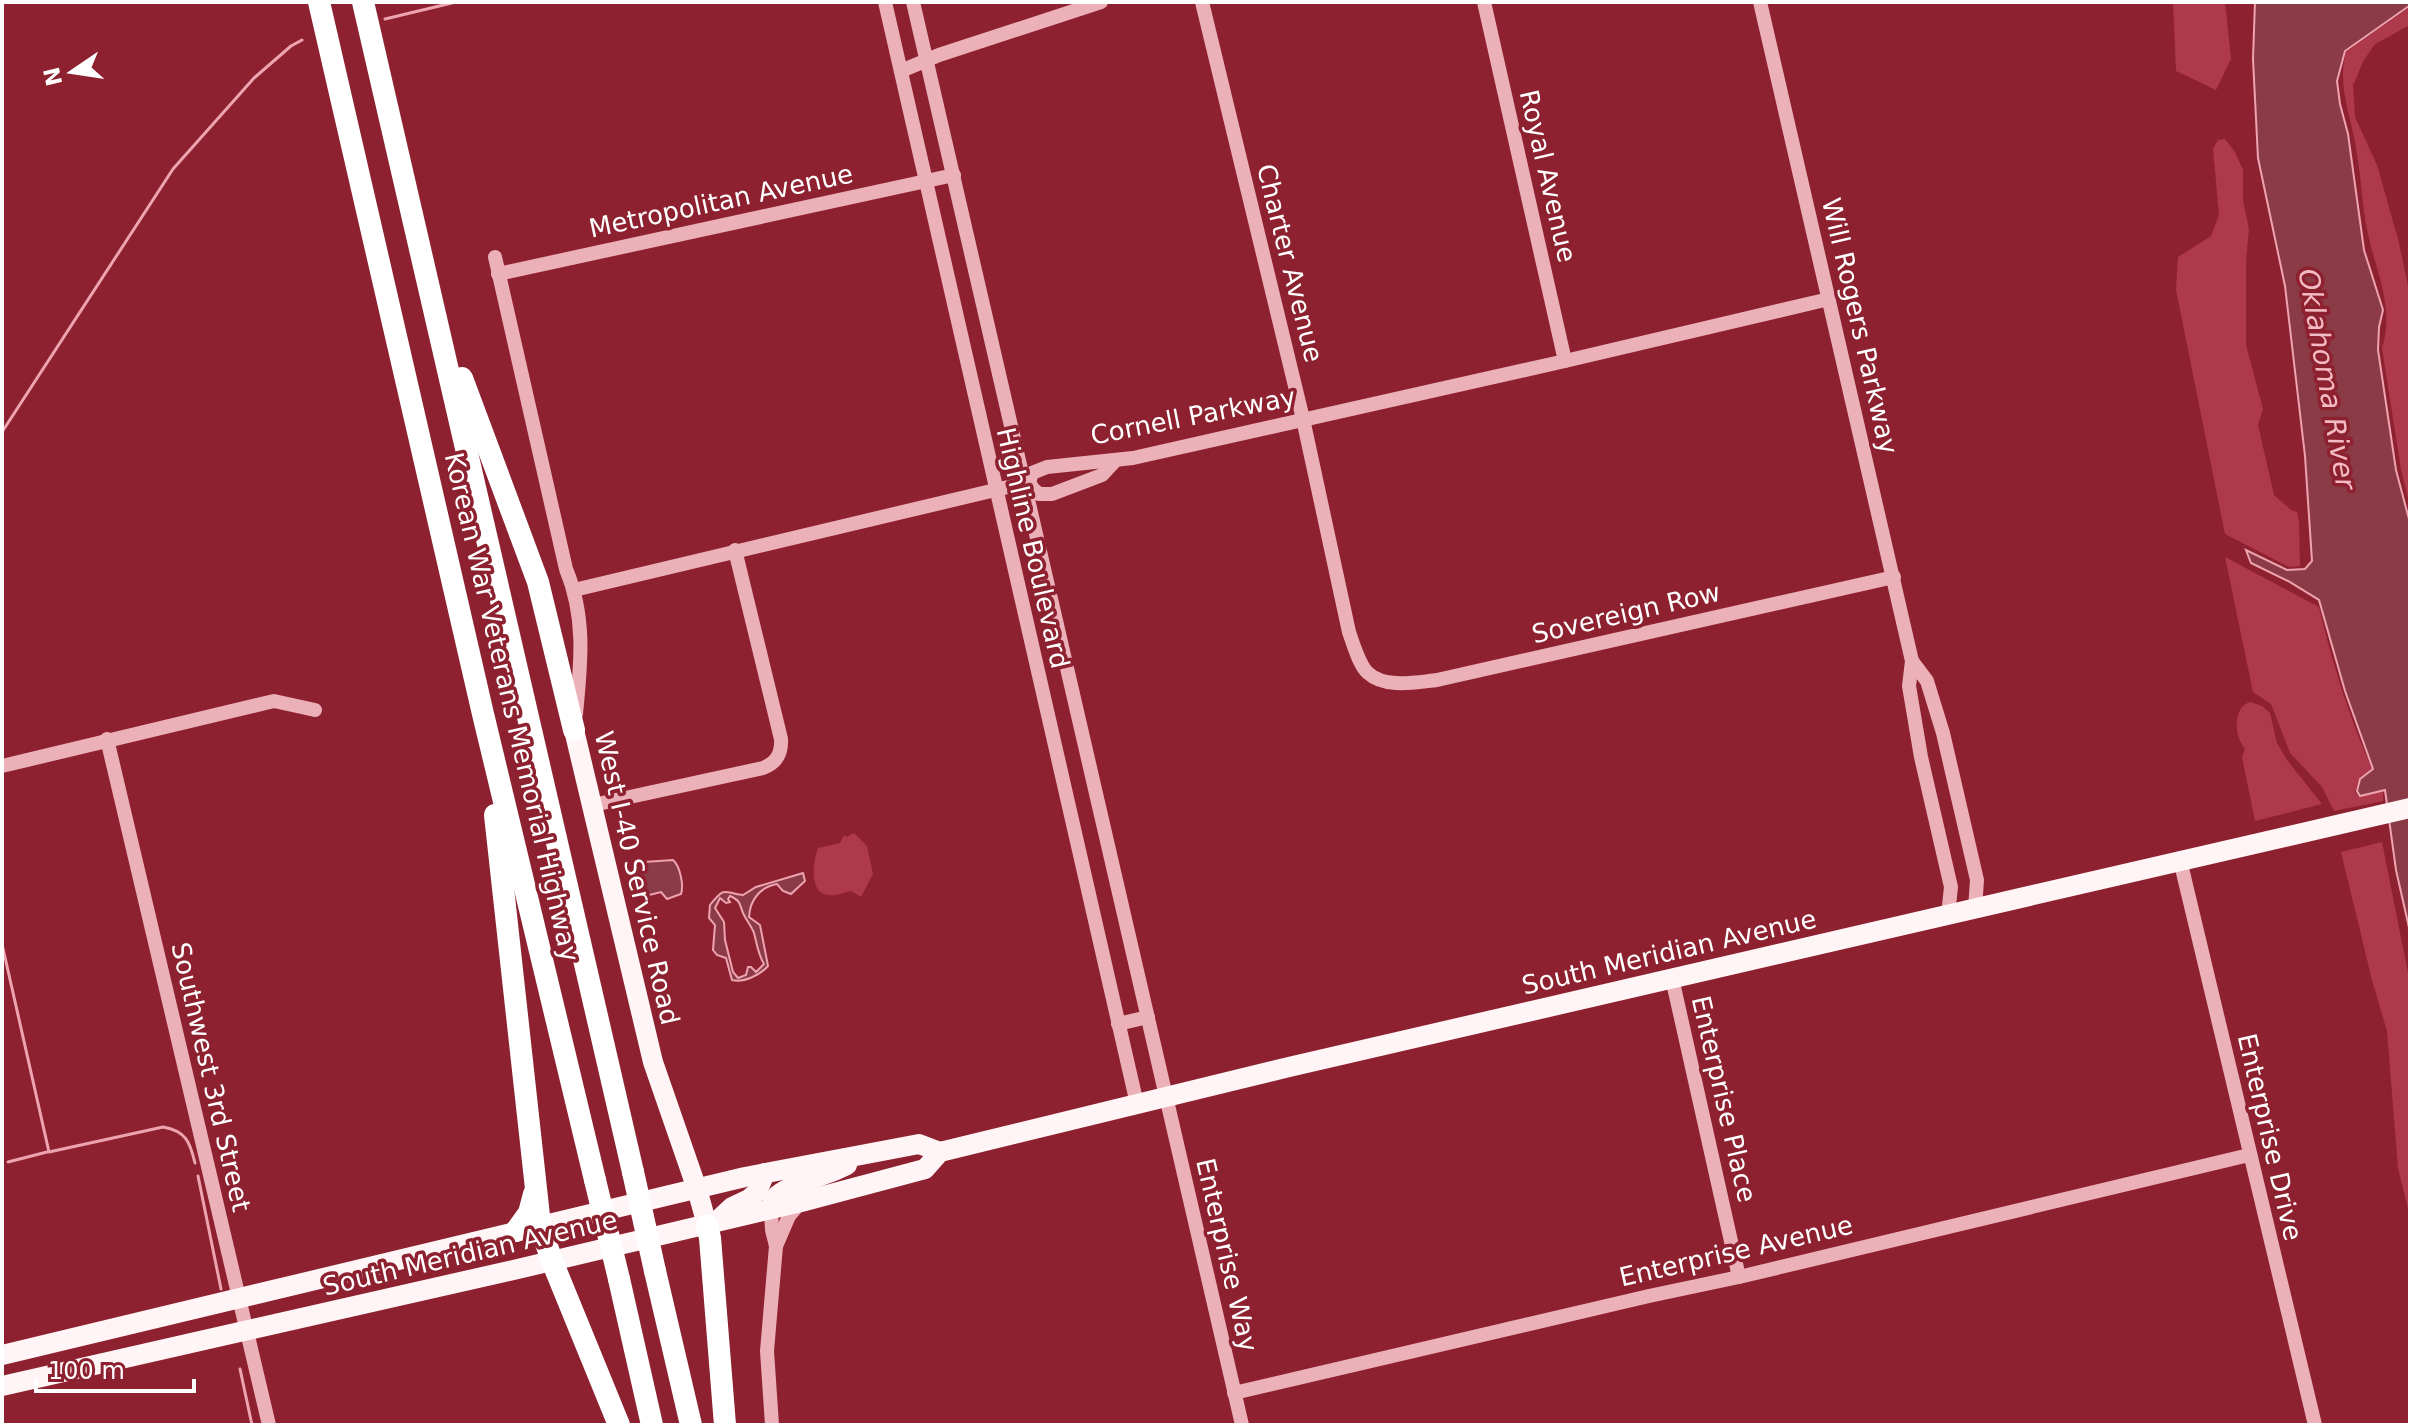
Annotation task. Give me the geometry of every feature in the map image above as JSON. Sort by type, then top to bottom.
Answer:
[{"type":"highway","name":"Korean War Veterans Memorial Highway","points":[[319,2],[483,714],[652,1425]]},
{"type":"highway","name":"Korean War Veterans Memorial Highway","points":[[363,2],[691,1425]]},
{"type":"highway","points":[[430,290],[538,582],[574,730]]},
{"type":"highway","points":[[483,714],[540,1225],[619,1425]]},
{"type":"highway","points":[[516,1231],[529,1213],[534,1189]]},
{"type":"highway","points":[[711,1224],[725,1425]]},
{"type":"main road","name":"West I-40 Service Road","points":[[574,730],[653,1062],[711,1224]]},
{"type":"main road","name":"South Meridian Avenue","points":[[2,1355],[755,1175],[919,1144],[940,1152],[1672,978],[2410,808]]},
{"type":"main road","name":"South Meridian Avenue","points":[[2,1386],[801,1202],[925,1169],[940,1152]]},
{"type":"main road","points":[[771,1209],[774,1199],[782,1191],[839,1170],[863,1155]]},
{"type":"main road","points":[[687,1158],[716,1173],[755,1175],[757,1192],[711,1224]]},
{"type":"main road","points":[[381,1264],[394,1298]]},
{"type":"street","name":"Highline Boulevard","points":[[885,2],[1137,1104]]},
{"type":"street","name":"Highline Boulevard","points":[[913,2],[1027,482],[1166,1097]]},
{"type":"street","points":[[901,71],[1101,2]]},
{"type":"street","name":"Charter Avenue","points":[[1202,2],[1303,419],[1349,632],[1368,673]]},
{"type":"street","name":"Royal Avenue","points":[[1484,2],[1565,361]]},
{"type":"street","name":"Will Rogers Parkway","points":[[1760,2],[1912,661],[1909,686],[1921,757],[1951,887],[1948,915]]},
{"type":"street","name":"Metropolitan Avenue","points":[[498,274],[954,175]]},
{"type":"street","name":"West I-40 Service Road","points":[[495,257],[566,569],[574,590],[582,640],[574,730]]},
{"type":"street","name":"Cornell Parkway","points":[[574,590],[1027,482],[1032,473],[1047,467],[1115,461],[1829,299]]},
{"type":"street","points":[[1027,482],[1039,494],[1052,494],[1102,475],[1115,461]]},
{"type":"street","points":[[593,805],[763,768],[777,759],[781,739],[735,550]]},
{"type":"street","name":"Sovereign Row","points":[[1368,673],[1385,681],[1437,680],[1894,577]]},
{"type":"street","name":"Will Rogers Parkway","points":[[1912,661],[1927,681],[1947,751],[1977,880],[1975,909]]},
{"type":"street","points":[[2,766],[274,701],[315,710]]},
{"type":"street","name":"Southwest 3rd Street","points":[[107,739],[269,1425]]},
{"type":"street","points":[[1921,757],[1947,751]]},
{"type":"street","points":[[1930,798],[1956,792]]},
{"type":"street","name":"Enterprise Drive","points":[[2180,860],[2315,1425]]},
{"type":"street","name":"Enterprise Place","points":[[1672,978],[1739,1277]]},
{"type":"street","points":[[1118,1024],[1148,1017]]},
{"type":"street","name":"Enterprise Way","points":[[1166,1097],[1242,1425]]},
{"type":"street","name":"Enterprise Avenue","points":[[1234,1393],[2249,1155]]},
{"type":"street","points":[[772,1425],[767,1340],[776,1246],[789,1216],[801,1202]]},
{"type":"street","points":[[771,1209],[770,1221],[776,1246]]},
{"type":"shaded area","points":[[2173,2],[2225,2],[2231,59],[2216,90],[2176,71]]},
{"type":"shaded area","points":[[2410,7],[2410,25],[2375,44],[2353,85],[2355,117],[2377,165],[2410,295],[2410,506],[2401,470],[2382,348],[2386,319],[2383,290],[2366,222],[2343,74],[2346,52]]},
{"type":"shaded area","points":[[2225,139],[2243,170],[2243,200],[2249,229],[2246,345],[2263,409],[2258,425],[2274,495],[2297,512],[2300,566],[2289,567],[2225,534],[2176,290],[2178,257],[2211,236],[2219,215],[2213,149],[2218,140]]},
{"type":"shaded area","points":[[2225,557],[2319,607],[2342,689],[2372,769],[2359,779],[2355,792],[2359,797],[2383,791],[2383,801],[2334,811],[2322,787],[2290,753],[2271,704],[2253,692]]},
{"type":"shaded area","points":[[2250,702],[2270,713],[2277,743],[2322,804],[2255,821],[2242,757],[2245,749],[2237,724],[2240,711]]},
{"type":"shaded area","points":[[854,833],[867,846],[873,874],[861,897],[851,891],[823,894],[815,884],[814,876],[818,848],[840,843],[844,835],[847,837]]},
{"type":"shaded area","points":[[2382,842],[2410,983],[2410,1217],[2398,1168],[2387,1031],[2341,852]]},
{"type":"water","name":"Oklahoma River","points":[[2255,2],[2410,2],[2409,6],[2345,51],[2337,81],[2348,134],[2364,250],[2383,310],[2378,350],[2396,470],[2410,523],[2410,932],[2396,870],[2385,790],[2360,796],[2357,791],[2360,779],[2373,769],[2345,691],[2319,600],[2251,563],[2246,550],[2287,570],[2305,569],[2312,561],[2305,456],[2285,286],[2258,158],[2253,59]]},
{"type":"water","points":[[673,860],[681,876],[681,894],[667,899],[661,892],[645,896],[637,872],[639,865]]},
{"type":"water","points":[[803,873],[805,881],[791,894],[777,884],[757,895],[749,917],[760,925],[768,966],[752,978],[732,980],[726,958],[713,950],[715,925],[709,918],[710,905],[722,893],[743,895],[756,887]],"holes":[[[730,896],[740,904],[764,964],[756,972],[748,967],[746,975],[738,978],[733,972],[724,922],[715,908],[720,898],[726,903],[730,902]]]},
{"type":"waterway","points":[[385,19],[456,2]]},
{"type":"waterway","points":[[2,432],[173,169],[254,78],[302,40]]},
{"type":"waterway","points":[[2,944],[49,1152],[163,1127],[177,1131],[186,1139],[195,1163]]},
{"type":"waterway","points":[[8,1162],[47,1152]]},
{"type":"waterway","points":[[198,1176],[221,1289]]},
{"type":"waterway","points":[[240,1369],[252,1425]]}]
